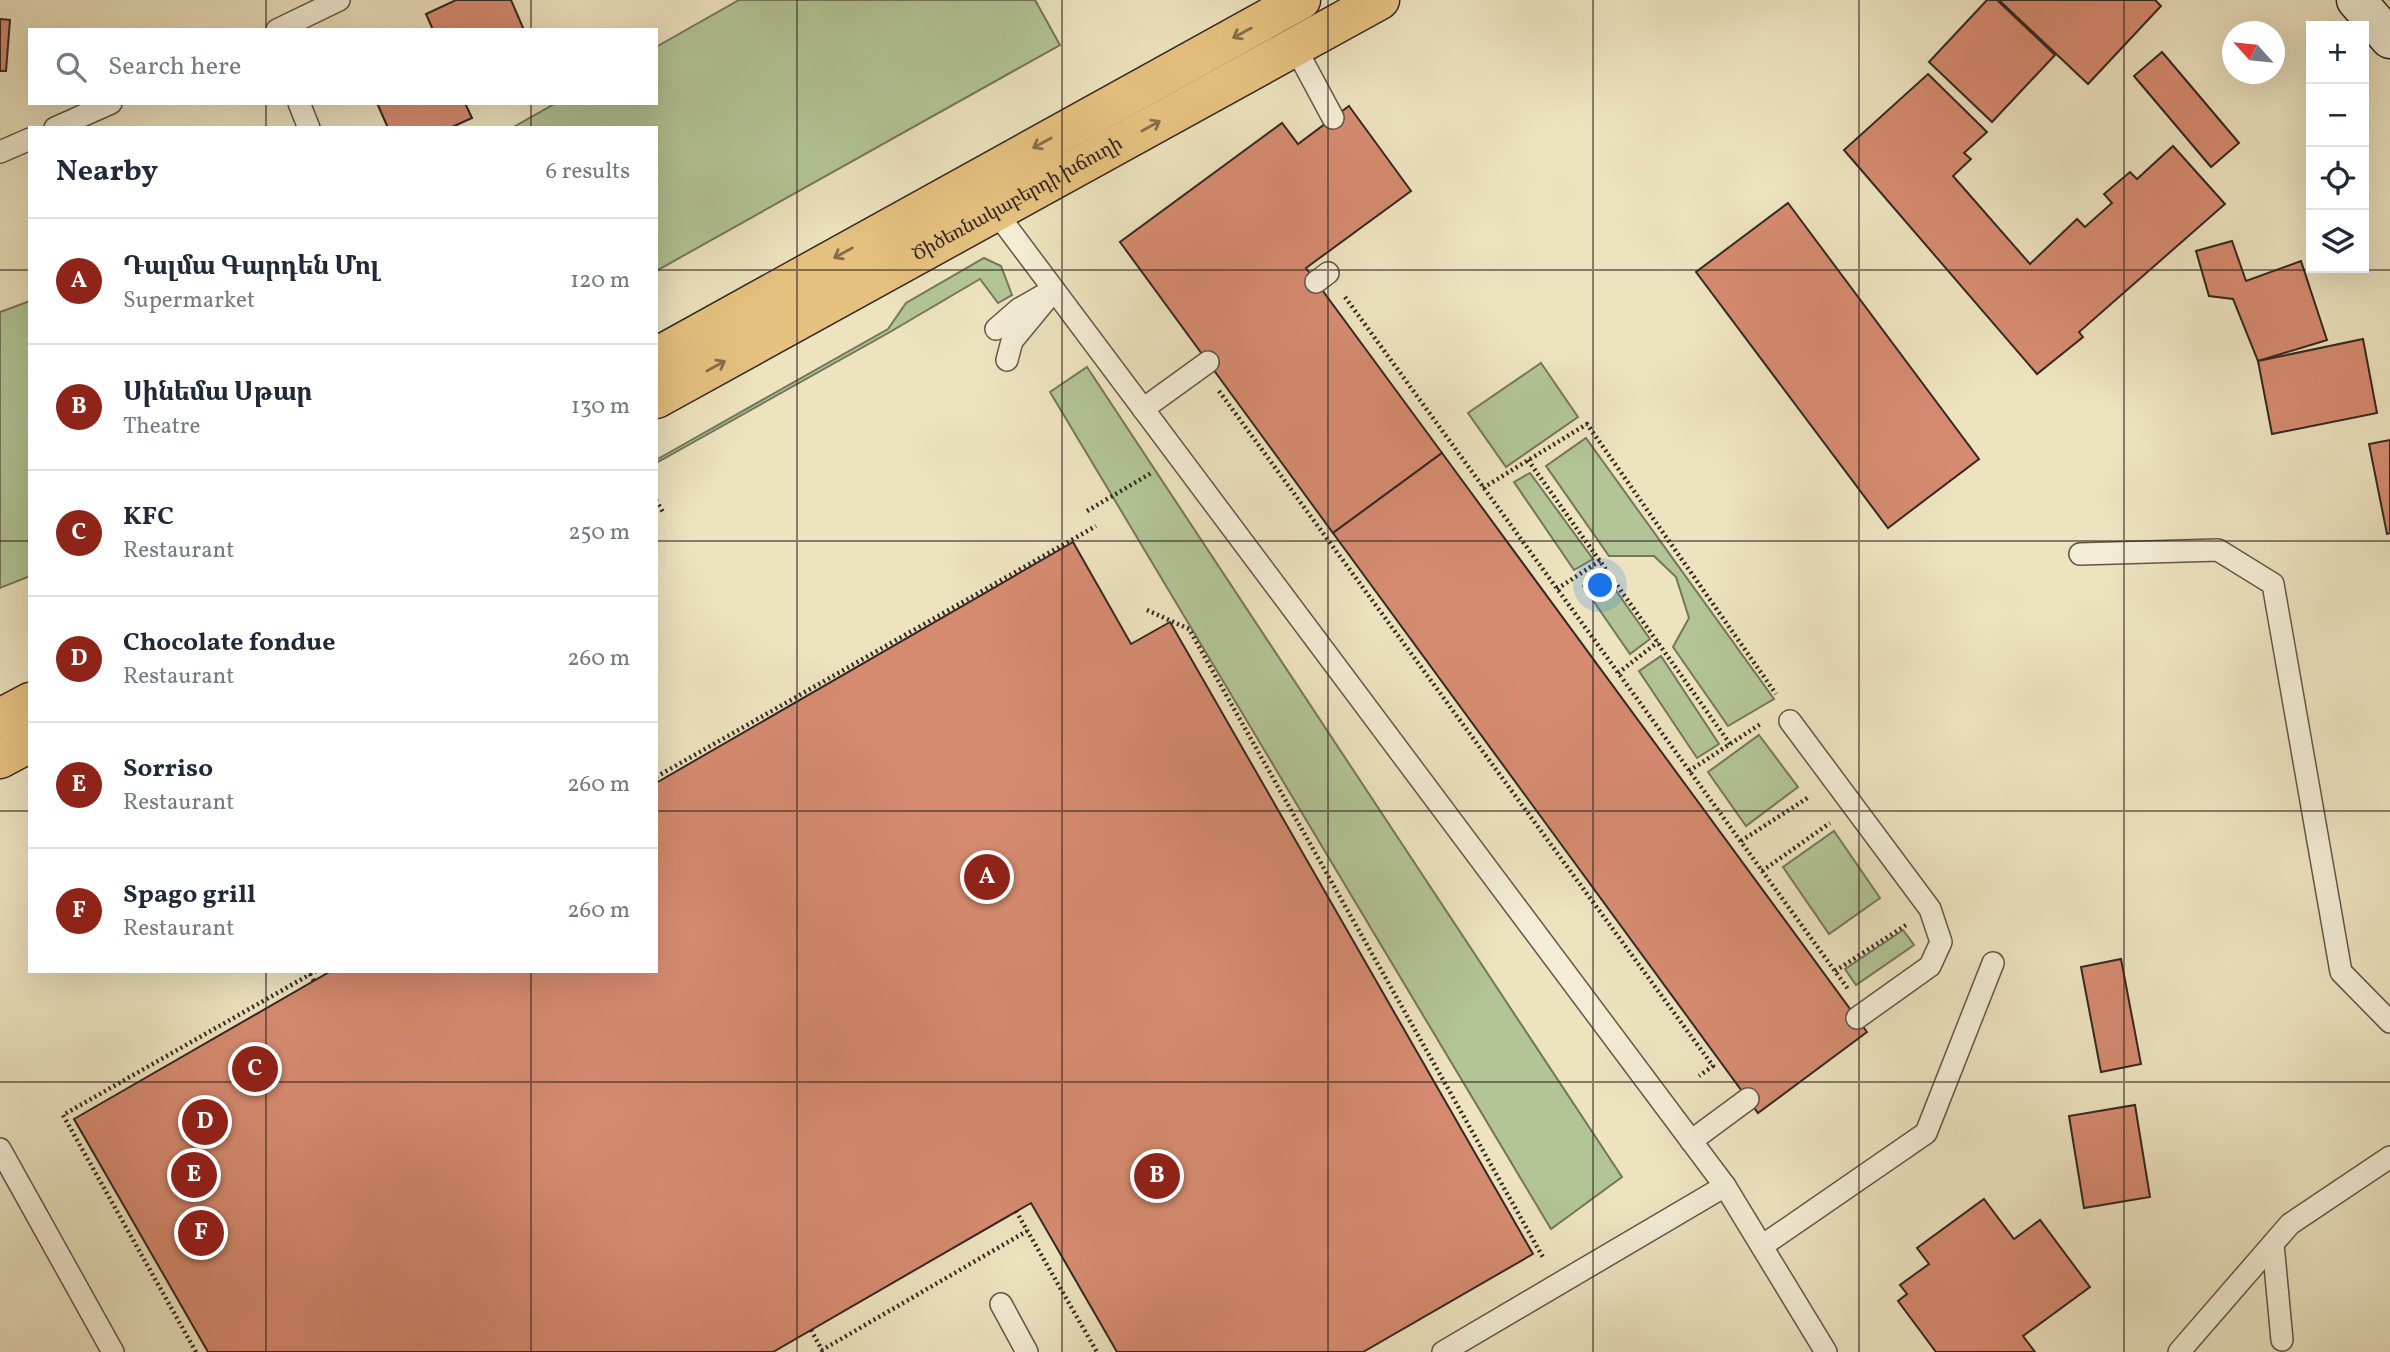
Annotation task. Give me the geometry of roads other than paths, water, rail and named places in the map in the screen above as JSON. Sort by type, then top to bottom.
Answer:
[{"type":"main road","name":"Ծիծեռնակաբերդի խճուղի","points":[[658,356],[1301,0]]},
{"type":"main road","name":"Ծիծեռնակաբերդի խճուղի","points":[[658,397],[1380,0]]},
{"type":"main road","points":[[0,718],[28,703]]},
{"type":"main road","points":[[0,760],[28,744]]},
{"type":"street","points":[[2356,0],[2390,39]]},
{"type":"lane","points":[[281,28],[339,0]]},
{"type":"lane","points":[[1294,47],[1333,118]]},
{"type":"lane","points":[[59,126],[106,105]]},
{"type":"lane","points":[[300,105],[308,126]]},
{"type":"lane","points":[[0,152],[28,140]]},
{"type":"lane","points":[[995,211],[1725,1186],[1826,1352]]},
{"type":"lane","points":[[996,329],[1019,309],[1054,290]]},
{"type":"lane","points":[[1007,360],[1012,341],[1054,290]]},
{"type":"lane","points":[[1143,410],[1205,365]]},
{"type":"lane","points":[[2080,554],[2218,550],[2273,584],[2341,972],[2390,1022]]},
{"type":"lane","points":[[1790,721],[1930,909],[1941,942],[1930,966],[1861,1016]]},
{"type":"lane","points":[[1762,1246],[1926,1133],[1993,963]]},
{"type":"lane","points":[[1691,1141],[1748,1099]]},
{"type":"lane","points":[[0,1149],[113,1352]]},
{"type":"lane","points":[[2179,1352],[2290,1224],[2390,1157]]},
{"type":"lane","points":[[1443,1352],[1725,1186]]},
{"type":"lane","points":[[2273,1244],[2282,1340]]},
{"type":"lane","points":[[1000,1304],[1027,1352]]},
{"type":"place","name":"Դալմա Գարդեն Մոլ","points":[[987,877]]},
{"type":"place","name":"KFC","points":[[255,1069]]},
{"type":"place","name":"Chocolate fondue","points":[[205,1122]]},
{"type":"place","name":"Sorriso","points":[[194,1175]]},
{"type":"place","name":"Սինեմա Սթար","points":[[1157,1176]]},
{"type":"place","name":"Spago grill","points":[[201,1233]]}]
